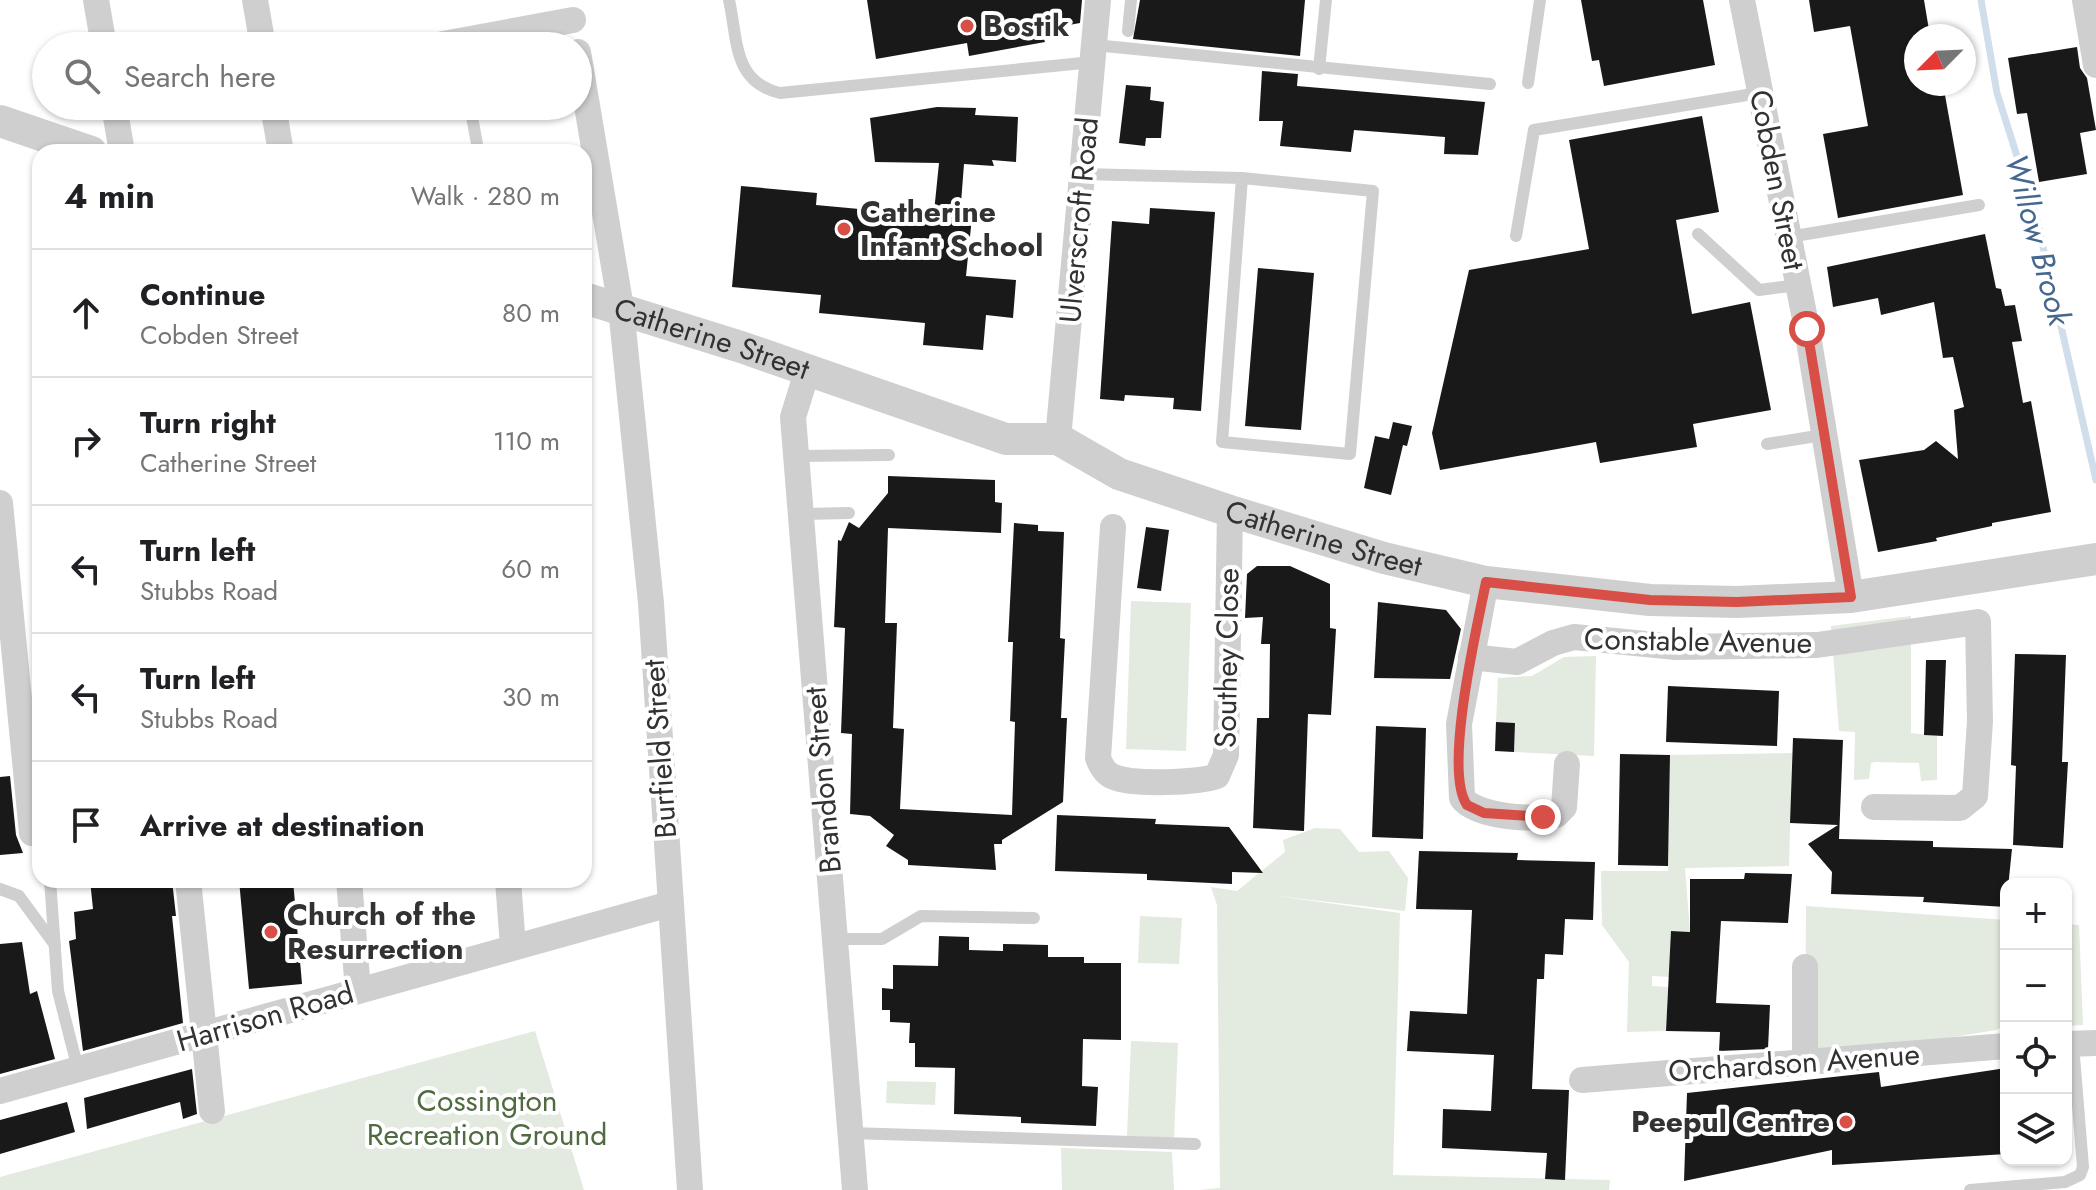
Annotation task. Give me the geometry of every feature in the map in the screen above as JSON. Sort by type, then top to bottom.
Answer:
[{"type":"street","points":[[96,0],[102,32]]},
{"type":"street","points":[[255,0],[261,32]]},
{"type":"street","name":"Ulverscroft Road","points":[[1058,439],[1098,0]]},
{"type":"street","name":"Cobden Street","points":[[1742,0],[1798,285],[1851,597]]},
{"type":"street","points":[[2085,0],[2095,59]]},
{"type":"street","points":[[518,32],[573,22]]},
{"type":"street","points":[[116,120],[121,144]]},
{"type":"street","points":[[275,120],[280,144]]},
{"type":"street","name":"Burfield Street","points":[[589,120],[621,308],[651,603],[690,1190]]},
{"type":"street","points":[[0,121],[68,144]]},
{"type":"street","name":"Catherine Street","points":[[592,300],[1006,439],[1058,439],[1119,474],[1230,511],[1384,558],[1486,582],[1650,600],[1737,602],[1851,597],[2087,561]]},
{"type":"street","name":"Brandon Street","points":[[807,372],[793,417],[855,1190]]},
{"type":"street","points":[[0,503],[32,833]]},
{"type":"street","name":"Southey Close","points":[[1113,527],[1098,758],[1102,767],[1116,779],[1198,783],[1217,776],[1226,755],[1230,511]]},
{"type":"street","points":[[1486,582],[1459,724],[1460,789],[1467,805],[1484,813],[1556,815],[1564,807],[1567,764]]},
{"type":"street","name":"Constable Avenue","points":[[1471,657],[1517,662],[1553,643],[1574,637],[1676,647],[1817,645],[1978,622],[1980,721],[1975,796],[1969,803],[1951,809],[1874,807]]},
{"type":"street","points":[[189,888],[212,1111]]},
{"type":"street","points":[[350,888],[358,990]]},
{"type":"street","points":[[509,888],[513,947]]},
{"type":"street","name":"Harrison Road","points":[[0,1091],[670,904]]},
{"type":"street","points":[[1805,967],[1805,1062]]},
{"type":"street","name":"Orchardson Avenue","points":[[1582,1080],[2000,1046]]},
{"type":"lane","points":[[729,0],[745,73],[760,88],[780,93],[1094,54],[1490,84]]},
{"type":"lane","points":[[1128,31],[1131,0]]},
{"type":"lane","points":[[1319,69],[1326,0]]},
{"type":"lane","points":[[1528,83],[1540,0]]},
{"type":"lane","points":[[1516,236],[1534,130],[1759,93]]},
{"type":"lane","points":[[473,120],[477,144]]},
{"type":"lane","points":[[1082,174],[1242,178],[1373,191],[1350,454],[1222,442],[1242,178]]},
{"type":"lane","points":[[1789,237],[1979,205]]},
{"type":"lane","points":[[1698,234],[1759,290],[1798,285]]},
{"type":"lane","points":[[1767,444],[1823,435]]},
{"type":"lane","points":[[796,456],[889,455]]},
{"type":"lane","points":[[802,514],[849,513]]},
{"type":"lane","points":[[51,888],[58,991],[78,1069]]},
{"type":"lane","points":[[0,889],[19,896],[55,945]]},
{"type":"lane","points":[[835,939],[882,939],[921,916],[1034,918]]},
{"type":"lane","points":[[1970,1190],[2065,1182],[2080,1175],[2083,1167],[2078,1043]]},
{"type":"lane","points":[[850,1133],[1195,1144]]},
{"type":"green space","points":[[1131,601],[1191,603],[1186,751],[1126,749]]},
{"type":"green space","points":[[1911,616],[1911,733],[1937,736],[1937,780],[1921,781],[1919,763],[1875,762],[1871,763],[1869,779],[1854,780],[1855,732],[1839,731],[1831,626]]},
{"type":"green space","points":[[1596,656],[1594,756],[1514,752],[1515,723],[1496,722],[1498,678],[1532,676],[1564,657]]},
{"type":"green space","points":[[1792,753],[1789,866],[1685,868],[1690,932],[1671,931],[1670,977],[1652,976],[1652,986],[1668,987],[1666,1031],[1627,1032],[1629,962],[1602,925],[1601,871],[1668,871],[1670,755]]},
{"type":"green space","points":[[1315,828],[1340,829],[1359,852],[1389,851],[1408,878],[1405,911],[1270,895],[1400,913],[1393,1175],[1610,1180],[1609,1190],[1199,1190],[1220,1188],[1217,905],[1211,887],[1237,891],[1285,852],[1283,840]]},
{"type":"green space","points":[[1806,906],[2000,920],[2000,1028],[1805,1062]]},
{"type":"green space","points":[[1140,916],[1182,918],[1179,964],[1138,963]]},
{"type":"green space","points":[[2072,924],[2079,925],[2083,1025],[2072,1026]]},
{"type":"green space","name":"Cossington Recreation Ground","points":[[535,1031],[584,1190],[0,1190],[0,1177]]},
{"type":"green space","points":[[1131,1041],[1178,1043],[1174,1138],[1127,1136]]},
{"type":"green space","points":[[887,1081],[936,1082],[935,1105],[886,1103]]},
{"type":"green space","points":[[1061,1148],[1172,1152],[1174,1190],[1062,1190]]},
{"type":"building","name":"Bostik","points":[[867,0],[1082,0],[1080,23],[1041,30],[1045,42],[969,56],[967,43],[876,59]]},
{"type":"building","points":[[1140,0],[1305,0],[1300,56],[1133,39]]},
{"type":"building","points":[[1581,0],[1703,0],[1715,65],[1604,86],[1599,60],[1592,61]]},
{"type":"building","points":[[1809,0],[1924,0],[1928,24],[1904,24],[1904,96],[1945,96],[1963,195],[1838,218],[1823,134],[1868,126],[1850,26],[1814,32]]},
{"type":"building","points":[[2077,47],[2080,68],[2087,78],[2096,130],[2080,133],[2087,174],[2039,182],[2027,113],[2017,114],[2008,58]]},
{"type":"building","points":[[1262,71],[1298,74],[1297,86],[1485,102],[1478,155],[1444,154],[1445,137],[1354,130],[1351,152],[1280,146],[1283,121],[1259,121]]},
{"type":"building","points":[[1126,85],[1151,87],[1150,100],[1164,102],[1161,138],[1146,138],[1145,146],[1119,143]]},
{"type":"building","points":[[937,107],[976,108],[975,115],[1018,117],[1016,162],[992,160],[994,166],[964,164],[960,216],[972,217],[966,276],[1016,280],[1013,318],[986,315],[983,350],[923,345],[925,323],[819,313],[821,295],[732,287],[741,186],[817,193],[816,205],[924,215],[924,211],[934,212],[939,163],[875,162],[870,118]]},
{"type":"building","points":[[1702,116],[1719,212],[1676,220],[1692,314],[1750,302],[1771,410],[1693,424],[1697,447],[1600,463],[1596,442],[1440,470],[1432,433],[1469,270],[1589,249],[1569,140]]},
{"type":"building","points":[[1150,208],[1215,212],[1201,411],[1173,409],[1174,398],[1125,395],[1124,401],[1100,399],[1112,221],[1149,224]]},
{"type":"building","points":[[1985,234],[1996,288],[2001,289],[2005,306],[2015,305],[2022,341],[2012,342],[2023,403],[2031,401],[2051,512],[1992,523],[1992,526],[1936,538],[1937,541],[1878,552],[1859,460],[1924,450],[1936,441],[1958,459],[1954,410],[1964,407],[1953,357],[1943,358],[1934,302],[1881,315],[1878,298],[1833,307],[1827,267]]},
{"type":"building","points":[[1258,268],[1314,273],[1301,430],[1245,426]]},
{"type":"building","points":[[1393,422],[1412,426],[1407,446],[1403,445],[1391,495],[1364,488],[1375,436],[1389,439]]},
{"type":"building","points":[[888,476],[995,480],[995,502],[1002,503],[1001,533],[888,528],[885,623],[897,623],[893,728],[904,729],[900,809],[1012,815],[1015,722],[1010,721],[1013,642],[1008,642],[1014,523],[1038,525],[1038,531],[1064,532],[1060,638],[1065,639],[1061,718],[1067,718],[1063,802],[1002,840],[1002,844],[994,844],[996,870],[908,865],[908,860],[886,846],[894,835],[870,816],[850,814],[852,734],[841,733],[845,628],[834,627],[838,540],[841,541],[849,522],[859,528],[888,493]]},
{"type":"building","points":[[1146,527],[1169,530],[1161,591],[1137,588]]},
{"type":"building","points":[[1257,566],[1290,566],[1330,584],[1330,628],[1336,629],[1331,715],[1308,714],[1304,831],[1253,828],[1257,718],[1269,718],[1270,644],[1261,644],[1263,617],[1245,618],[1247,574]]},
{"type":"building","points":[[1378,602],[1446,610],[1461,629],[1450,679],[1374,678]]},
{"type":"building","points":[[2015,654],[2066,655],[2062,762],[2068,762],[2063,848],[2013,845],[2016,766],[2011,765]]},
{"type":"building","points":[[1926,660],[1946,660],[1943,736],[1924,735]]},
{"type":"building","points":[[1668,686],[1779,691],[1777,746],[1666,742]]},
{"type":"building","points":[[1496,722],[1515,723],[1514,752],[1495,751]]},
{"type":"building","points":[[1376,726],[1426,728],[1423,839],[1372,837]]},
{"type":"building","points":[[1793,738],[1843,740],[1839,839],[1933,841],[1933,847],[2012,849],[2009,878],[2000,878],[2000,907],[1923,902],[1924,897],[1831,894],[1832,872],[1808,844],[1838,825],[1790,823]]},
{"type":"building","points":[[1620,754],[1670,755],[1668,866],[1618,865]]},
{"type":"building","points":[[10,776],[16,835],[23,853],[0,855],[0,777]]},
{"type":"building","points":[[1057,815],[1156,819],[1155,824],[1229,827],[1263,873],[1232,872],[1232,884],[1147,880],[1147,874],[1055,871]]},
{"type":"building","points":[[1419,851],[1518,853],[1517,860],[1595,862],[1593,920],[1565,919],[1563,955],[1545,954],[1544,979],[1537,979],[1532,1089],[1569,1090],[1565,1180],[1545,1179],[1547,1153],[1442,1148],[1443,1109],[1491,1111],[1494,1055],[1407,1051],[1410,1011],[1467,1014],[1472,910],[1416,909]]},
{"type":"building","points":[[1745,873],[1792,874],[1788,923],[1721,921],[1716,1003],[1770,1005],[1768,1049],[1719,1051],[1720,1032],[1666,1031],[1671,931],[1690,932],[1690,879],[1744,879]]},
{"type":"building","points":[[91,888],[173,888],[176,916],[172,916],[183,1023],[83,1051],[69,941],[76,939],[74,912],[93,909]]},
{"type":"building","name":"Church of the Resurrection","points":[[240,888],[294,888],[302,984],[249,989]]},
{"type":"building","points":[[939,936],[969,937],[969,950],[1003,951],[1003,944],[1048,945],[1048,957],[1084,957],[1084,963],[1121,963],[1121,1040],[1083,1039],[1082,1086],[1098,1087],[1096,1126],[1021,1123],[1021,1117],[954,1114],[955,1068],[915,1067],[915,1043],[909,1043],[910,1023],[890,1022],[890,1010],[882,1010],[882,988],[893,989],[893,965],[938,966]]},
{"type":"building","points":[[22,942],[30,994],[37,991],[55,1059],[0,1074],[0,944]]},
{"type":"building","points":[[192,1069],[197,1114],[183,1119],[180,1102],[87,1129],[84,1098]]},
{"type":"building","name":"Peepul Centre","points":[[2000,1069],[2000,1154],[1832,1165],[1832,1150],[1684,1181],[1687,1093],[1879,1072],[1881,1087]]},
{"type":"building","points":[[67,1102],[75,1132],[0,1154],[0,1120]]},
{"type":"waterway","name":"Willow Brook","points":[[1981,0],[1997,93],[2036,216],[2096,480]]},
{"type":"place","name":"Bostik","points":[[967,26]]},
{"type":"place","name":"Catherine Infant School","points":[[844,229]]},
{"type":"place","name":"Church of the Resurrection","points":[[271,932]]},
{"type":"place","name":"Peepul Centre","points":[[1846,1122]]},
{"type":"route","points":[[1543,817],[1484,813],[1467,805],[1462,798],[1459,724],[1486,582],[1650,600],[1737,602],[1851,597],[1807,329]]}]
